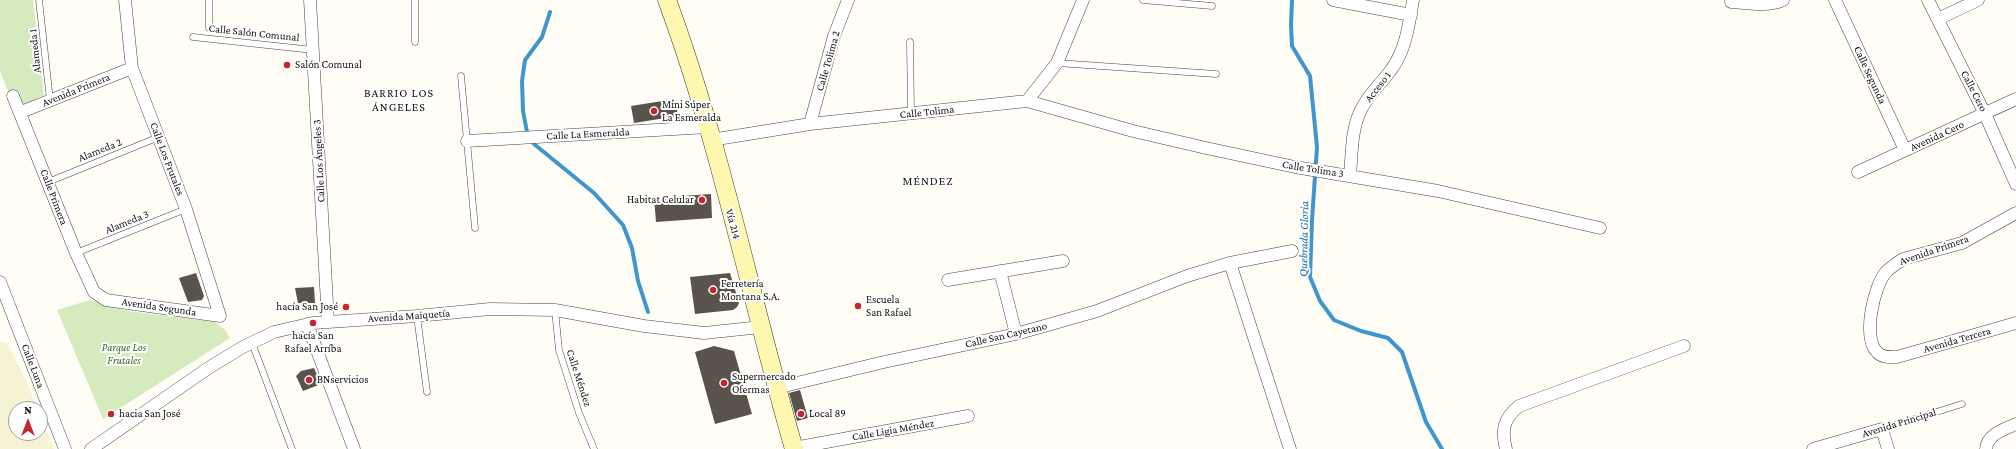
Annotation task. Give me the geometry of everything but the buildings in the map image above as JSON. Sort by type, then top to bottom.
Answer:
[{"type":"main road","name":"Vía 214","points":[[667,0],[682,41],[709,134],[776,388],[794,448]]},
{"type":"street","name":"Calle Los Frutales","points":[[125,0],[132,68],[186,209],[220,316]]},
{"type":"street","name":"Calle Los Ángeles 3","points":[[310,0],[328,321]]},
{"type":"street","name":"Calle Tolima 2","points":[[810,124],[834,36],[848,0]]},
{"type":"street","points":[[1027,101],[1057,63],[1084,0]]},
{"type":"street","points":[[1333,0],[1410,15]]},
{"type":"street","name":"Acceso 1","points":[[1350,175],[1355,130],[1360,112],[1369,96],[1391,71],[1401,55],[1413,0]]},
{"type":"street","points":[[1731,1],[1776,3],[1783,0]]},
{"type":"street","name":"Calle Segunda","points":[[1835,0],[1905,150]]},
{"type":"street","name":"Calle Cero","points":[[1928,0],[1985,114],[2016,184]]},
{"type":"street","points":[[1938,19],[1978,0]]},
{"type":"street","name":"Avenida Primera","points":[[21,112],[132,68]]},
{"type":"street","name":"Calle Primera","points":[[13,96],[21,112],[76,253],[94,292],[100,297]]},
{"type":"street","name":"Avenida Cero","points":[[1858,172],[2016,99]]},
{"type":"street","name":"Calle Tolima","points":[[709,134],[1027,101]]},
{"type":"street","name":"Calle Tolima 3","points":[[1027,101],[1133,131],[1294,167],[1332,172],[1438,191],[1600,228]]},
{"type":"street","name":"Calle La Esmeralda","points":[[467,141],[709,134]]},
{"type":"street","name":"Avenida Primera","points":[[1897,358],[1884,357],[1876,352],[1871,341],[1869,330],[1875,293],[1885,273],[1903,259],[1962,243],[2016,213]]},
{"type":"street","name":"Calle San Cayetano","points":[[776,388],[884,362],[1016,334],[1097,311],[1187,276],[1230,263],[1292,251]]},
{"type":"street","points":[[948,280],[1063,261]]},
{"type":"street","points":[[1230,263],[1290,449]]},
{"type":"street","points":[[1000,271],[1016,334]]},
{"type":"street","name":"Calle Luna","points":[[0,282],[65,449]]},
{"type":"street","name":"Avenida Segunda","points":[[100,297],[106,300],[220,316]]},
{"type":"street","name":"Avenida Maiquetía","points":[[91,449],[210,367],[274,332],[307,324],[328,321],[417,316],[490,309],[555,310],[644,326],[704,333],[761,327]]},
{"type":"street","name":"Avenida Tercera","points":[[1897,358],[2016,323]]},
{"type":"street","points":[[307,324],[354,449]]},
{"type":"street","points":[[1506,449],[1502,434],[1505,421],[1511,412],[1519,406],[1684,346]]},
{"type":"street","name":"Calle Ligia Méndez","points":[[794,448],[968,416]]},
{"type":"street","points":[[1986,446],[2000,431],[2016,424]]},
{"type":"street","points":[[1882,429],[1888,449]]},
{"type":"street","name":"Avenida Principal","points":[[1813,449],[1882,429]]},
{"type":"lane","name":"Alameda 1","points":[[39,0],[50,100]]},
{"type":"lane","points":[[209,0],[210,28]]},
{"type":"lane","points":[[414,42],[415,0]]},
{"type":"lane","points":[[1143,0],[1212,6]]},
{"type":"lane","name":"Calle Salón Comunal","points":[[193,37],[313,50]]},
{"type":"lane","points":[[910,42],[911,113]]},
{"type":"lane","points":[[1057,63],[1216,74]]},
{"type":"lane","points":[[461,76],[475,228]]},
{"type":"lane","name":"Alameda 2","points":[[48,182],[159,137]]},
{"type":"lane","name":"Alameda 3","points":[[76,253],[186,209]]},
{"type":"lane","name":"Calle Méndez","points":[[555,310],[559,350],[577,406],[594,449]]},
{"type":"lane","points":[[417,316],[428,392]]},
{"type":"lane","points":[[252,343],[292,449]]},
{"type":"lane","name":"Avenida Principal","points":[[1882,429],[1962,404]]},
{"type":"shaded area","points":[[0,342],[6,343],[12,352],[34,401],[8,401],[8,441],[48,441],[48,434],[54,449],[0,449]]},
{"type":"green space","points":[[0,0],[33,0],[44,95],[23,105],[16,90],[9,94],[0,71]]},
{"type":"green space","name":"Parque Los Frutales","points":[[90,300],[128,311],[215,322],[225,330],[230,338],[103,419],[57,310]]},
{"type":"waterway","name":"Quebrada Gloria","points":[[1292,0],[1292,46],[1310,76],[1317,147],[1310,277],[1320,301],[1334,320],[1361,331],[1388,338],[1402,352],[1426,422],[1442,449]]},
{"type":"waterway","points":[[527,132],[523,111],[522,81],[525,60],[542,37],[550,12]]},
{"type":"waterway","points":[[534,144],[594,193],[623,225],[632,248],[638,281],[648,312]]},
{"type":"place","name":"Salón Comunal","points":[[287,65]]},
{"type":"place","name":"Mini Súper La Esmeralda","points":[[654,111]]},
{"type":"place","name":"Habitat Celular","points":[[702,200]]},
{"type":"place","name":"Ferretería Montana S.A.","points":[[713,290]]},
{"type":"place","name":"Escuela San Rafael","points":[[858,306]]},
{"type":"place","name":"hacía San José","points":[[346,307]]},
{"type":"place","name":"hacía San Rafael Arríba","points":[[313,323]]},
{"type":"place","name":"BNservicios","points":[[309,380]]},
{"type":"place","name":"Supermercado Ofermas","points":[[724,383]]},
{"type":"place","name":"hacia San José","points":[[111,414]]},
{"type":"place","name":"Local 89","points":[[801,414]]},
{"type":"district","name":"BARRIO LOS ÁNGELES","points":[[399,100]]},
{"type":"district","name":"MÉNDEZ","points":[[928,181]]}]
